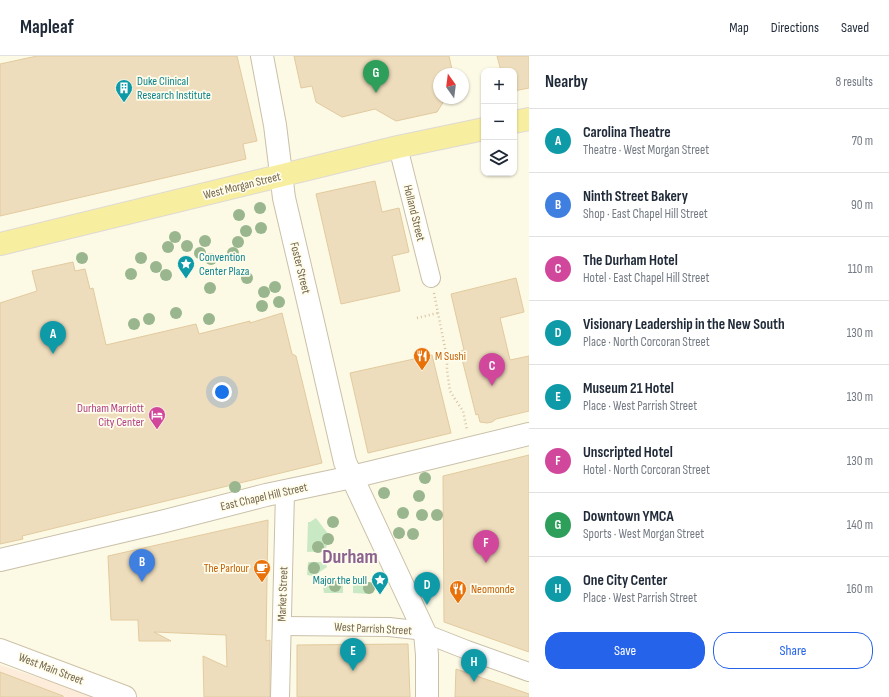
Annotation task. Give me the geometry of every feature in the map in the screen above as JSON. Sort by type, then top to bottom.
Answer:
[{"type":"main road","points":[[517,121],[529,119]]},
{"type":"main road","name":"West Morgan Street","points":[[0,244],[398,147],[481,130]]},
{"type":"street","name":"Foster Street","points":[[262,56],[275,126],[286,205],[345,462],[425,633],[427,655],[427,697]]},
{"type":"street","name":"Holland Street","points":[[398,147],[431,278]]},
{"type":"street","name":"East Chapel Hill Street","points":[[0,560],[161,522],[266,495],[352,477],[529,434]]},
{"type":"street","name":"Market Street","points":[[280,697],[285,492]]},
{"type":"street","name":"West Parrish Street","points":[[282,626],[389,627],[416,630],[529,672]]},
{"type":"street","name":"West Main Street","points":[[0,650],[125,697]]},
{"type":"path","points":[[431,278],[447,358],[450,391],[463,411],[472,448]]},
{"type":"path","points":[[417,318],[438,313]]},
{"type":"shaded area","points":[[0,665],[97,697],[0,697]]},
{"type":"green space","points":[[316,518],[332,539],[327,545],[325,551],[307,552],[308,522]]},
{"type":"green space","points":[[308,562],[325,562],[327,567],[314,576],[307,575]]},
{"type":"green space","points":[[335,577],[343,581],[343,593],[324,593],[323,588]]},
{"type":"green space","points":[[362,577],[374,587],[370,594],[353,593],[353,581]]},
{"type":"building","name":"Duke Clinical Research Institute","points":[[37,56],[237,56],[257,141],[243,144],[246,159],[0,216],[0,64]]},
{"type":"building","points":[[294,56],[449,56],[452,68],[433,68],[433,104],[442,104],[437,112],[396,121],[375,109],[342,117],[316,102],[312,86],[301,88]]},
{"type":"building","points":[[497,56],[529,56],[529,88],[517,90],[517,68],[500,68]]},
{"type":"building","points":[[375,181],[382,212],[399,208],[409,252],[392,256],[400,291],[341,304],[316,194]]},
{"type":"building","name":"Durham Marriott City Center","points":[[73,262],[75,271],[85,269],[90,289],[93,288],[106,345],[196,324],[199,334],[250,321],[250,323],[282,313],[292,354],[296,356],[322,463],[22,536],[23,539],[0,544],[0,303],[37,291],[32,271]]},
{"type":"building","points":[[516,278],[524,312],[500,318],[510,360],[529,356],[529,411],[496,419],[492,422],[480,422],[478,414],[476,415],[460,351],[464,350],[451,294]]},
{"type":"building","points":[[432,355],[451,433],[368,453],[350,373]]},
{"type":"building","points":[[529,455],[529,652],[444,622],[443,476]]},
{"type":"building","points":[[268,520],[266,641],[270,640],[270,697],[204,697],[203,656],[227,667],[226,635],[154,632],[171,641],[139,641],[138,620],[111,620],[108,556]]},
{"type":"building","points":[[408,644],[410,697],[297,697],[297,645]]},
{"type":"building","points":[[456,669],[529,694],[529,697],[455,697]]},
{"type":"building","points":[[0,672],[63,696],[63,697],[0,697]]},
{"type":"place","name":"Downtown YMCA","points":[[376,93]]},
{"type":"place","name":"Duke Clinical Research Institute","points":[[124,103]]},
{"type":"place","name":"Convention Center Plaza","points":[[186,279]]},
{"type":"place","name":"Carolina Theatre","points":[[53,354]]},
{"type":"place","name":"M Sushi","points":[[422,371]]},
{"type":"place","name":"The Durham Hotel","points":[[492,386]]},
{"type":"place","name":"Durham Marriott City Center","points":[[157,430]]},
{"type":"place","name":"Unscripted Hotel","points":[[486,563]]},
{"type":"place","name":"Ninth Street Bakery","points":[[142,582]]},
{"type":"place","name":"The Parlour","points":[[262,583]]},
{"type":"place","name":"Major the bull","points":[[380,595]]},
{"type":"place","name":"Neomonde","points":[[458,604]]},
{"type":"place","name":"Visionary Leadership in the New South","points":[[427,605]]},
{"type":"place","name":"Museum 21 Hotel","points":[[353,671]]},
{"type":"place","name":"One City Center","points":[[474,682]]},
{"type":"district","name":"Durham","points":[[350,557]]}]
